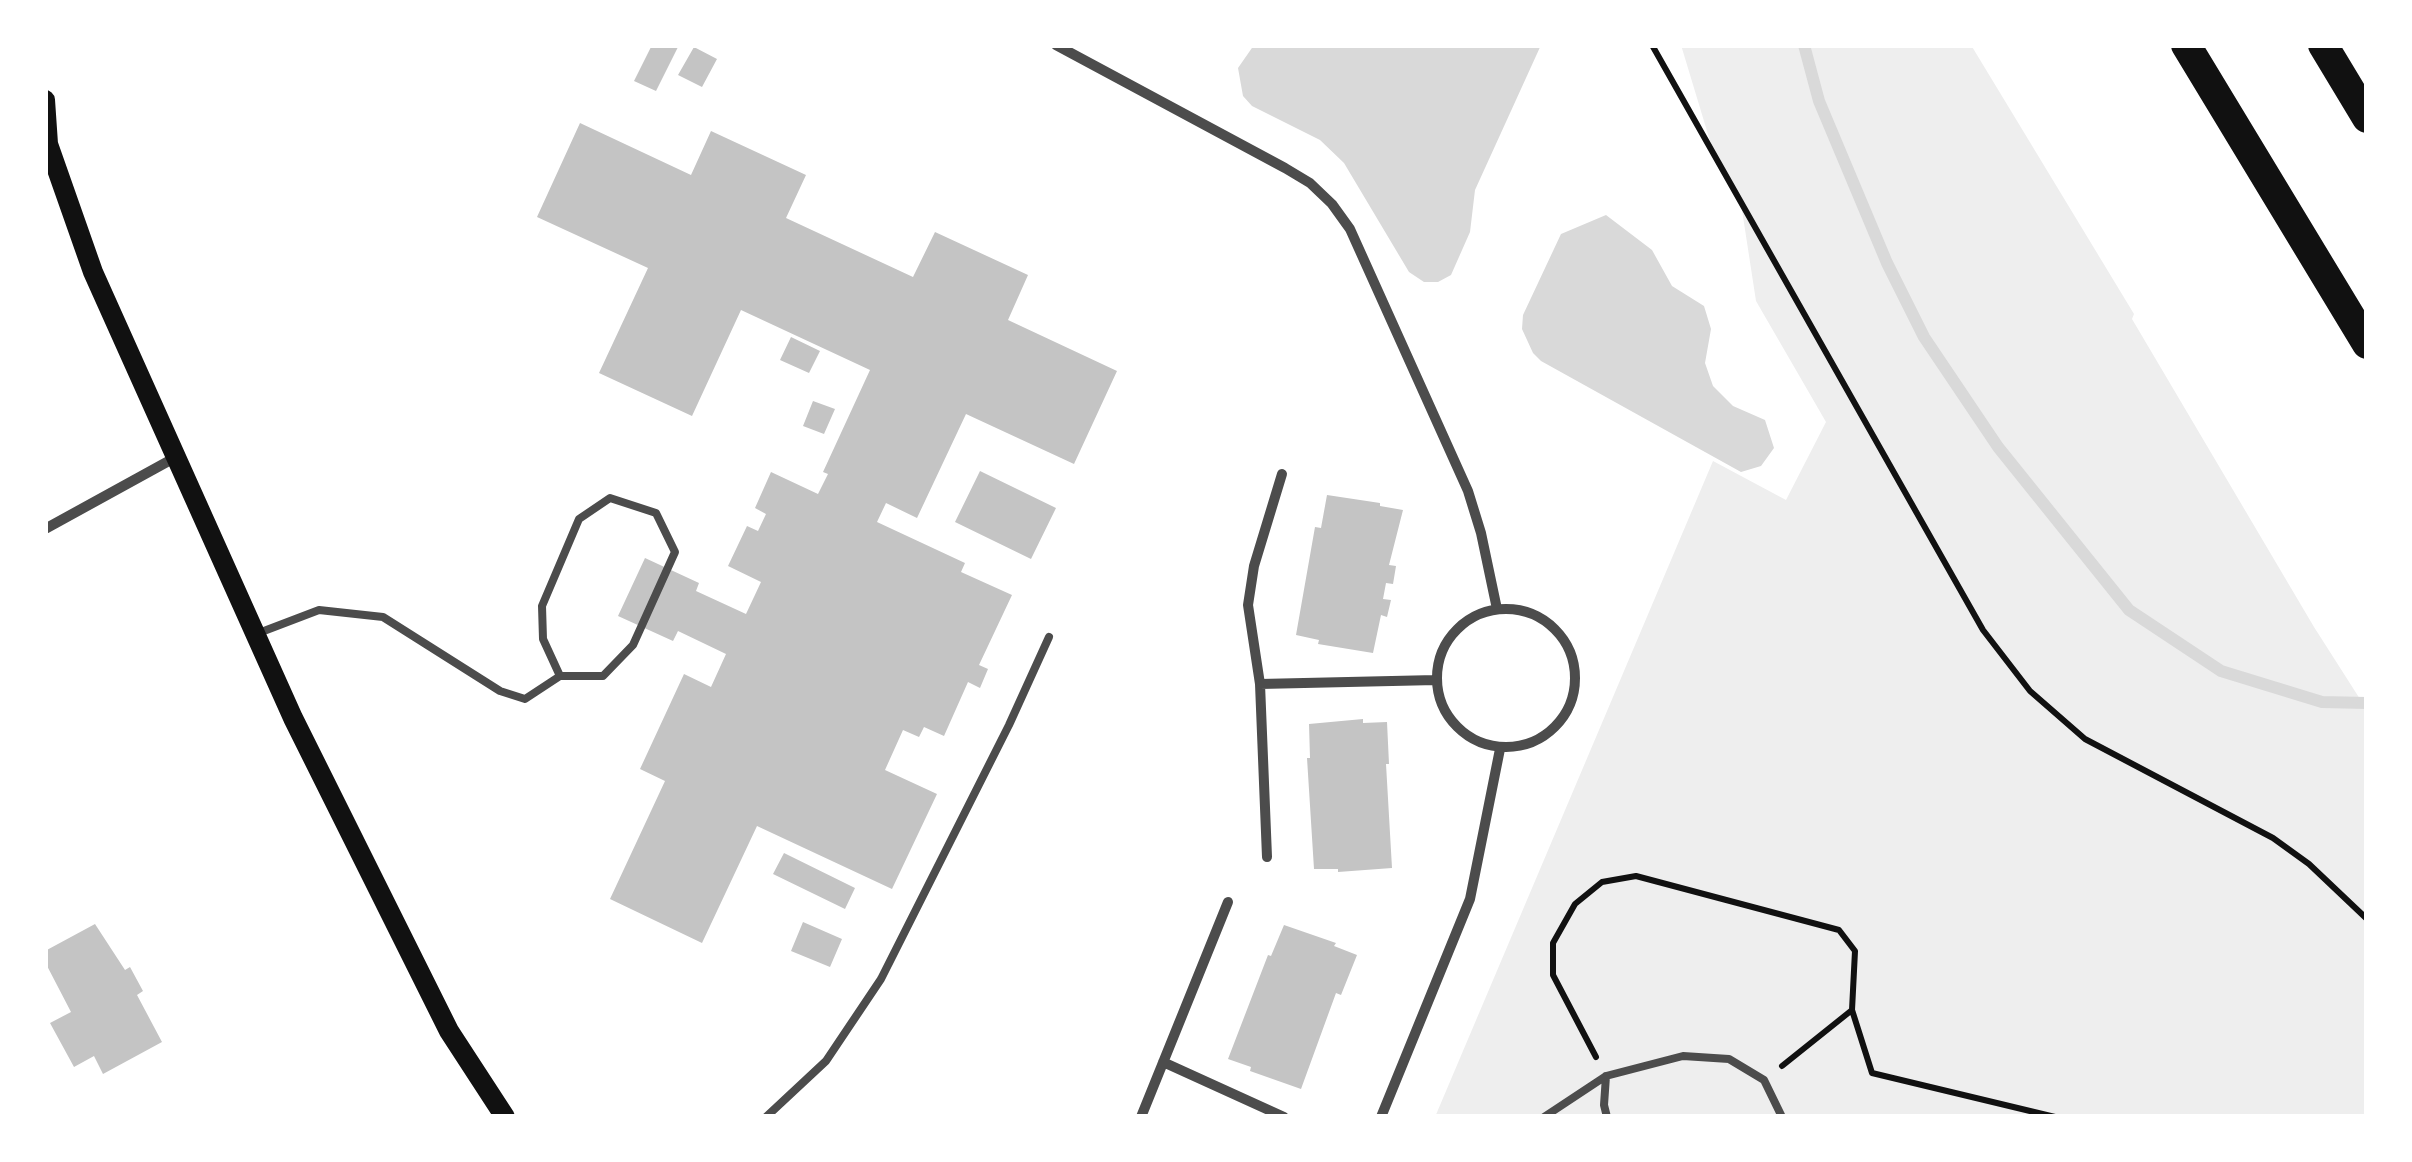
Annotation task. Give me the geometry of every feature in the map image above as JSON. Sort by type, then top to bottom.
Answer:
[{"type":"highway","points":[[2186,45],[2367,344]]},
{"type":"highway","points":[[2323,45],[2367,118]]},
{"type":"main road","points":[[45,100],[46,142],[93,272],[256,634],[449,1031],[505,1117]]},
{"type":"street","points":[[1056,45],[1285,168],[1310,183],[1332,204],[1350,229],[1468,491],[1497,609]]},
{"type":"street","points":[[45,530],[177,456]]},
{"type":"street","points":[[1267,858],[1260,684],[1248,605],[1254,566],[1282,474]]},
{"type":"street","points":[[1497,609],[1526,611],[1547,622],[1564,638],[1574,659],[1577,683],[1569,710],[1552,731],[1528,745],[1500,748],[1472,740],[1450,720],[1438,693],[1438,663],[1450,636],[1474,616],[1497,609]]},
{"type":"street","points":[[1260,684],[1436,680]]},
{"type":"street","points":[[1381,1117],[1470,898],[1500,748]]},
{"type":"street","points":[[1141,1117],[1228,902]]},
{"type":"street","points":[[1163,1062],[1284,1117]]},
{"type":"lane","points":[[256,634],[319,610],[383,617],[500,691],[525,699],[560,676],[604,676],[634,644],[675,552],[656,513],[610,498],[579,519],[542,606],[543,639],[560,676]]},
{"type":"lane","points":[[766,1117],[826,1060],[881,979],[1049,637]]},
{"type":"lane","points":[[1544,1117],[1606,1076],[1684,1056],[1729,1059],[1764,1080],[1782,1117]]},
{"type":"lane","points":[[1606,1076],[1604,1105],[1608,1117]]},
{"type":"path","points":[[1652,45],[1974,614],[2030,691],[2085,739],[2273,838],[2309,864],[2367,920]]},
{"type":"path","points":[[1606,1076],[1553,975],[1553,943],[1575,904],[1602,882],[1636,876],[1839,930],[1855,950],[1852,1010],[1872,1073],[2055,1117]]},
{"type":"path","points":[[1764,1080],[1852,1010]]},
{"type":"shaded area","points":[[1254,45],[1541,45],[1475,190],[1470,232],[1451,275],[1438,282],[1424,282],[1409,272],[1344,163],[1320,140],[1252,106],[1243,96],[1238,68]]},
{"type":"shaded area","points":[[1681,45],[1971,45],[2134,314],[2132,319],[2314,627],[2367,710],[2367,1117],[1435,1117],[1713,461],[1786,500],[1826,422],[1756,301],[1740,197],[1710,141]]},
{"type":"shaded area","points":[[1606,215],[1652,250],[1672,286],[1704,306],[1711,329],[1705,363],[1713,386],[1733,406],[1765,420],[1774,448],[1761,466],[1741,472],[1533,353],[1522,329],[1523,315],[1561,234]]},
{"type":"building","points":[[652,45],[679,45],[656,91],[634,81]]},
{"type":"building","points":[[694,47],[717,59],[702,87],[678,75]]},
{"type":"building","points":[[580,123],[691,175],[711,131],[806,175],[786,218],[913,277],[935,232],[1028,275],[1008,320],[1117,371],[1074,464],[966,414],[917,518],[886,503],[877,522],[965,563],[961,572],[1012,595],[979,665],[988,669],[980,688],[968,682],[944,736],[924,727],[919,737],[903,730],[885,770],[937,794],[892,889],[757,826],[702,943],[610,899],[665,781],[640,769],[684,674],[711,687],[726,654],[678,631],[673,641],[618,616],[645,558],[699,583],[696,591],[746,614],[761,582],[728,566],[747,526],[758,531],[766,514],[755,508],[771,472],[818,494],[828,474],[823,472],[870,370],[741,310],[692,416],[599,373],[648,268],[537,217]]},
{"type":"building","points":[[791,337],[820,351],[809,373],[780,360]]},
{"type":"building","points":[[813,401],[835,409],[824,434],[803,426]]},
{"type":"building","points":[[980,471],[1056,508],[1031,559],[955,522]]},
{"type":"building","points":[[1327,495],[1403,510],[1389,565],[1396,566],[1393,584],[1386,583],[1383,599],[1391,600],[1387,617],[1381,615],[1373,653],[1318,644],[1319,640],[1296,635],[1315,527],[1321,528]]},
{"type":"building","points":[[1363,719],[1363,723],[1387,722],[1392,868],[1338,872],[1314,869],[1307,758],[1309,724]]},
{"type":"building","points":[[784,853],[855,888],[845,909],[773,874]]},
{"type":"building","points":[[803,922],[842,939],[830,967],[791,951]]},
{"type":"building","points":[[95,924],[125,970],[130,967],[143,991],[137,995],[162,1042],[103,1074],[94,1056],[74,1067],[50,1023],[71,1012],[45,962],[45,951]]},
{"type":"building","points":[[1284,925],[1336,943],[1334,946],[1357,955],[1341,995],[1336,993],[1301,1089],[1228,1059],[1268,955],[1271,956]]},
{"type":"waterway","points":[[1804,45],[1819,101],[1887,263],[1924,337],[1998,447],[2129,610],[2221,671],[2322,702],[2367,703]]}]
